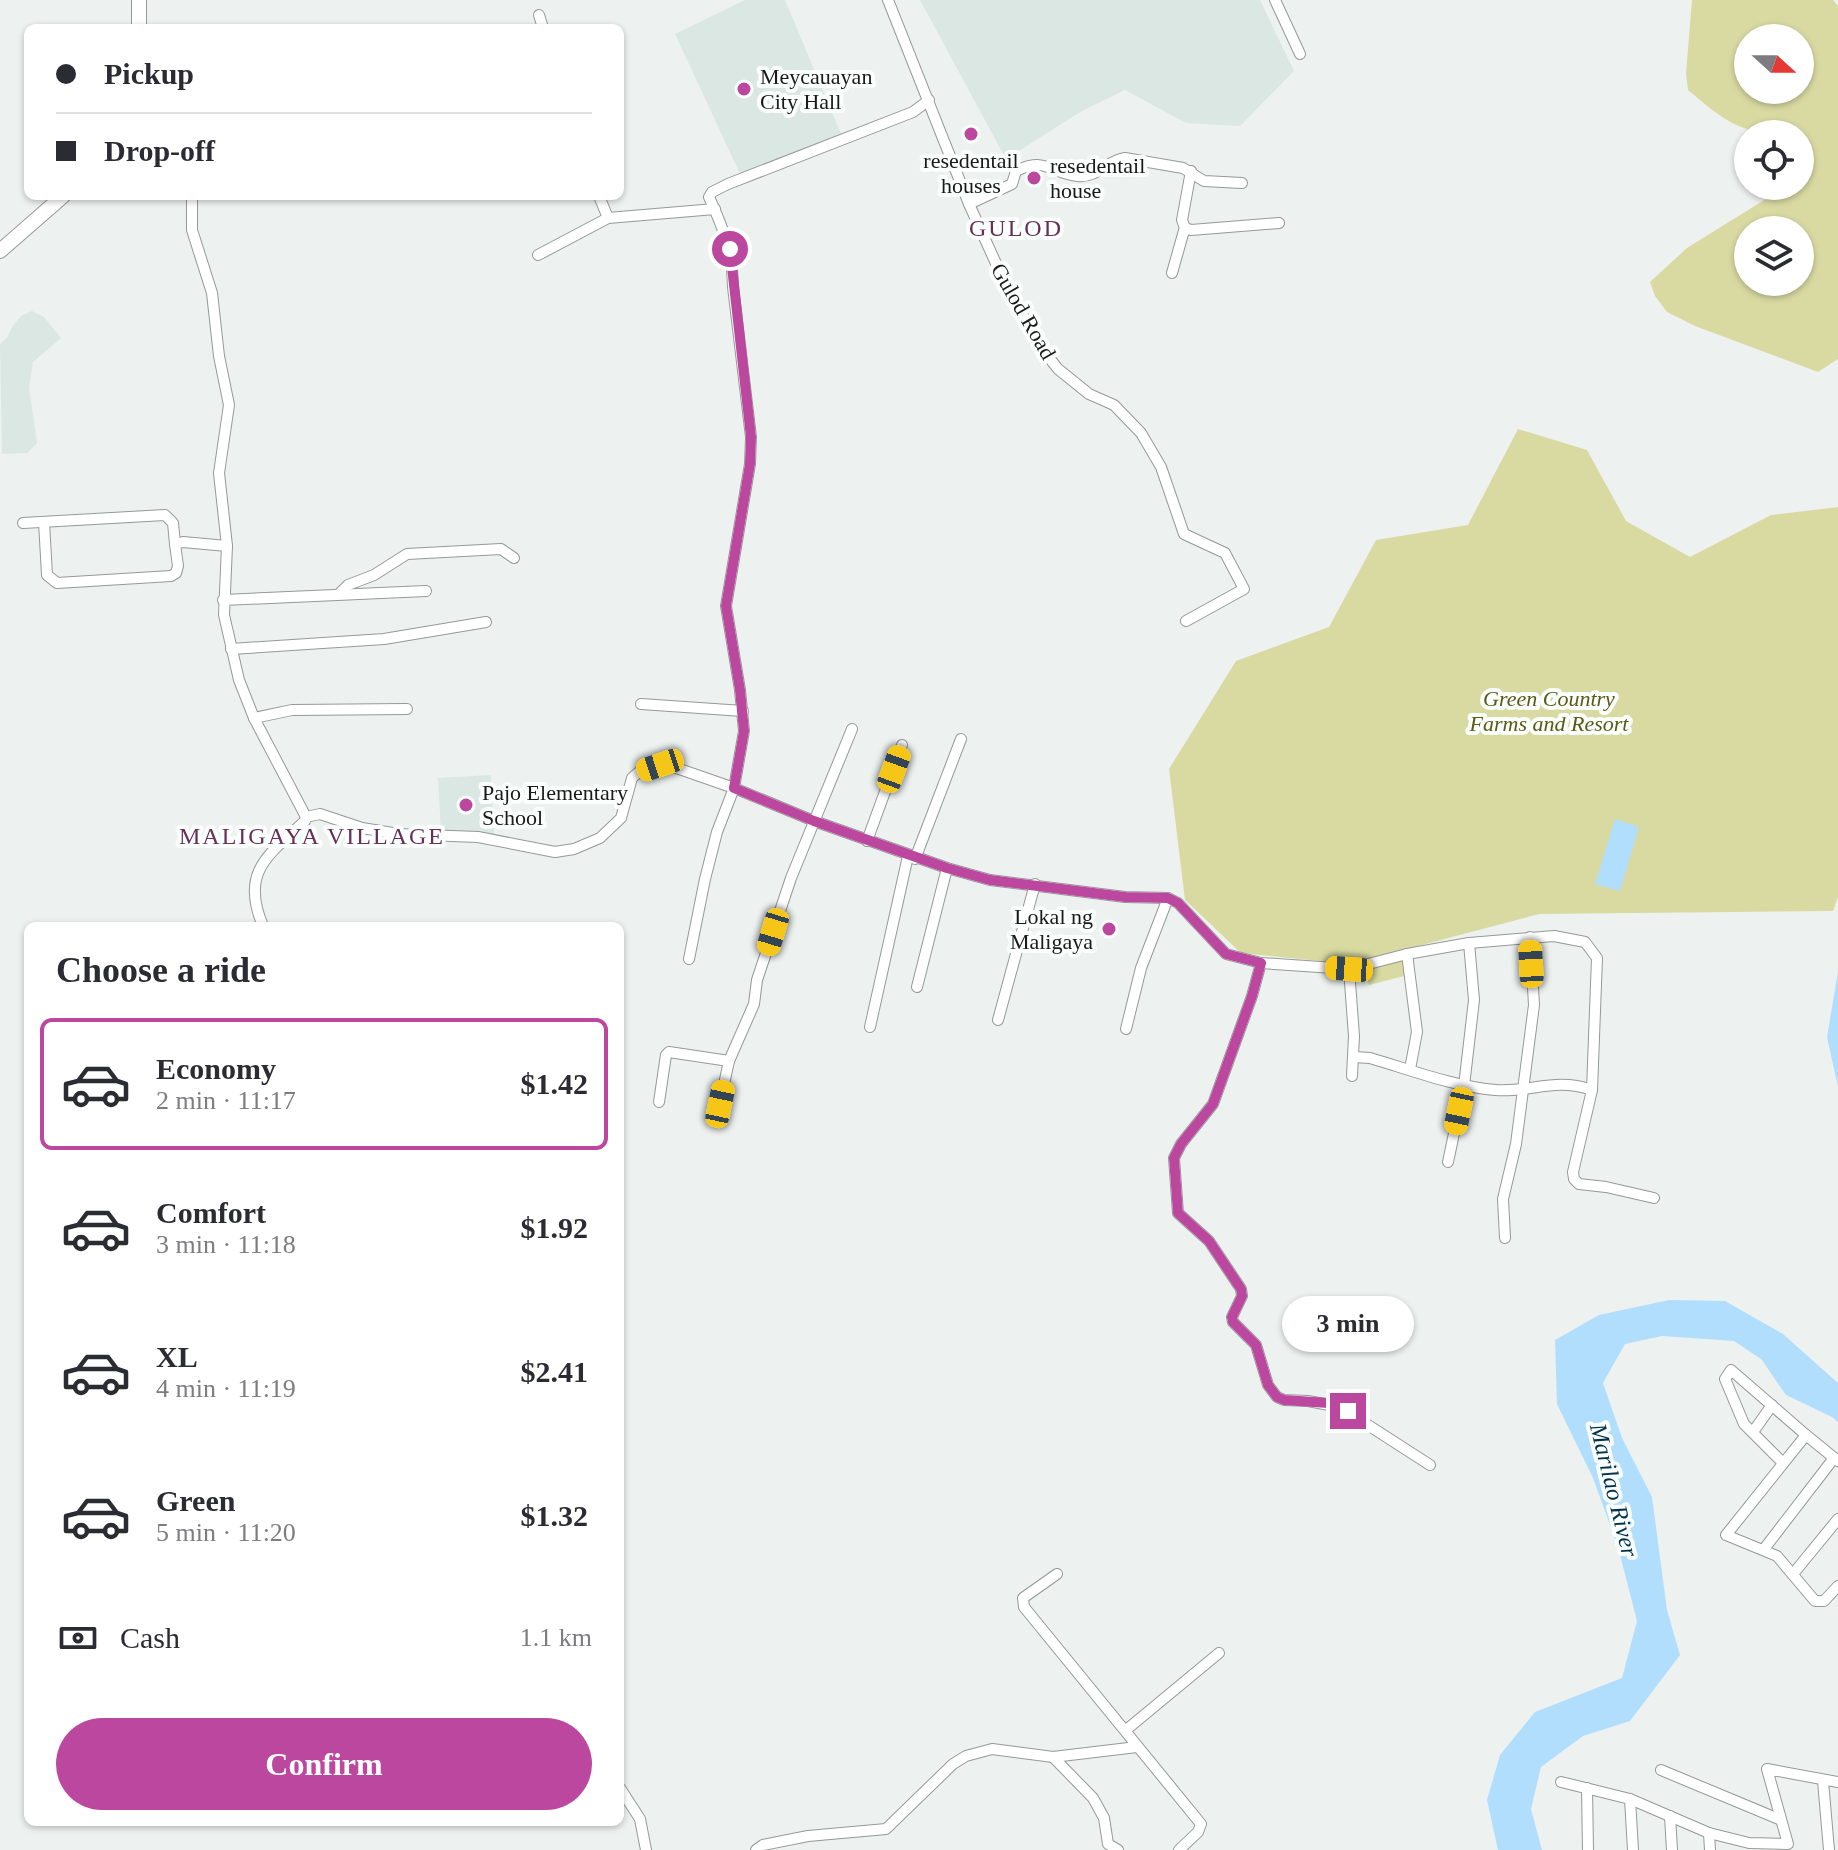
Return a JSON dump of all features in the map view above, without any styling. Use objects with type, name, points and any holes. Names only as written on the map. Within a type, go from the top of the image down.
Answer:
[{"type":"main road","points":[[139,0],[139,24]]},
{"type":"main road","points":[[0,251],[58,200]]},
{"type":"street","name":"Gulod Road","points":[[888,0],[969,204],[1009,292],[1043,350],[1058,369],[1089,394],[1114,405],[1141,433],[1161,467],[1184,534],[1225,553],[1244,589],[1186,621]]},
{"type":"street","points":[[1275,0],[1300,54]]},
{"type":"street","points":[[539,15],[542,24]]},
{"type":"street","points":[[689,959],[717,832],[734,788],[744,731],[726,606],[750,464],[751,437],[733,264],[709,197],[728,184],[913,112],[929,100]]},
{"type":"street","points":[[969,204],[1010,185],[1016,171],[1028,165],[1045,165],[1077,176],[1093,174],[1119,158],[1125,158],[1191,171],[1204,181],[1242,183]]},
{"type":"street","points":[[1172,273],[1185,227],[1182,220],[1191,171]]},
{"type":"street","points":[[192,200],[192,230],[212,293],[219,356],[229,405],[219,473],[227,546],[223,600],[231,649],[254,718],[306,817]]},
{"type":"street","points":[[601,200],[608,218]]},
{"type":"street","points":[[538,255],[608,218],[715,209]]},
{"type":"street","points":[[1185,227],[1191,230],[1279,223]]},
{"type":"street","points":[[23,523],[165,515],[173,523],[178,566],[176,573],[171,576],[57,583],[47,575],[44,522]]},
{"type":"street","points":[[175,544],[227,546]]},
{"type":"street","points":[[340,593],[348,585],[374,575],[407,554],[501,549],[514,558]]},
{"type":"street","points":[[223,600],[426,591]]},
{"type":"street","points":[[231,649],[384,639],[486,622]]},
{"type":"street","points":[[641,704],[743,711]]},
{"type":"street","points":[[254,718],[292,710],[407,709]]},
{"type":"street","points":[[716,1121],[729,1061],[754,1004],[757,980],[773,932],[852,729]]},
{"type":"street","points":[[870,1027],[912,858],[961,739]]},
{"type":"street","points":[[867,841],[902,745]]},
{"type":"street","points":[[306,817],[320,814],[371,830],[425,836],[478,837],[555,852],[586,847],[600,838],[621,818],[632,778],[640,771],[668,765],[912,858],[990,880],[1125,897],[1168,898],[1178,903],[1226,954],[1261,963],[1349,969],[1469,943],[1530,937],[1566,937],[1585,942],[1597,958],[1592,1090],[1574,1179],[1579,1184],[1654,1198]]},
{"type":"street","points":[[261,922],[255,906],[254,880],[261,864],[306,817]]},
{"type":"street","points":[[917,987],[947,868]]},
{"type":"street","points":[[998,1020],[1035,884]]},
{"type":"street","points":[[1126,1029],[1141,968],[1168,898]]},
{"type":"street","points":[[1505,1238],[1503,1199],[1516,1144],[1534,1005],[1530,937]]},
{"type":"street","points":[[1448,1162],[1464,1086],[1474,1000],[1469,943]]},
{"type":"street","points":[[1407,954],[1417,1032],[1410,1069]]},
{"type":"street","points":[[1261,963],[1213,1104],[1181,1144],[1174,1158],[1176,1206],[1182,1217],[1209,1241],[1241,1289],[1242,1296],[1232,1317],[1233,1322],[1256,1345],[1273,1392],[1284,1400],[1329,1403],[1348,1411],[1430,1465]]},
{"type":"street","points":[[1349,969],[1354,1057],[1352,1076]]},
{"type":"street","points":[[659,1102],[669,1052],[729,1061]]},
{"type":"street","points":[[1354,1057],[1410,1069],[1464,1086],[1505,1090],[1564,1083],[1592,1090]]},
{"type":"street","points":[[1764,1549],[1836,1459],[1731,1370],[1725,1379],[1744,1424],[1783,1463]]},
{"type":"street","points":[[1753,1432],[1772,1405]]},
{"type":"street","points":[[1806,1435],[1726,1535],[1777,1556],[1815,1601],[1820,1603],[1838,1586]]},
{"type":"street","points":[[1793,1574],[1838,1519]]},
{"type":"street","points":[[1057,1574],[1023,1598],[1024,1607],[1201,1824],[1198,1832],[1179,1850]]},
{"type":"street","points":[[1126,1730],[1219,1653]]},
{"type":"street","points":[[756,1850],[763,1845],[808,1836],[886,1829],[953,1764],[966,1756],[992,1749],[1053,1757],[1137,1747]]},
{"type":"street","points":[[1053,1757],[1090,1793],[1104,1818],[1108,1844],[1118,1850]]},
{"type":"street","points":[[1561,1782],[1630,1799],[1709,1833],[1750,1846],[1788,1847],[1767,1769],[1838,1782]]},
{"type":"street","points":[[1661,1770],[1781,1820]]},
{"type":"street","points":[[1823,1781],[1829,1850]]},
{"type":"street","points":[[1587,1788],[1588,1850]]},
{"type":"street","points":[[624,1794],[640,1819],[646,1850]]},
{"type":"street","points":[[1630,1799],[1633,1850]]},
{"type":"street","points":[[1670,1816],[1672,1850]]},
{"type":"street","points":[[1709,1833],[1710,1850]]},
{"type":"shaded area","points":[[745,0],[785,0],[841,134],[741,176],[675,34]]},
{"type":"shaded area","points":[[920,0],[1260,0],[1294,71],[1240,126],[1186,123],[1125,90],[1082,111],[1006,159]]},
{"type":"shaded area","points":[[32,311],[44,317],[61,338],[33,362],[29,387],[37,443],[27,453],[2,454],[0,344],[21,316]]},
{"type":"shaded area","name":"Pajo Elementary School","points":[[491,775],[494,836],[441,833],[438,778]]},
{"type":"green space","points":[[1692,0],[1833,0],[1838,6],[1838,359],[1818,372],[1695,326],[1667,312],[1655,296],[1650,282],[1687,248],[1734,219],[1734,296],[1814,296],[1814,216],[1739,216],[1764,200],[1814,200],[1814,120],[1734,120],[1734,124],[1688,90],[1686,74]]},
{"type":"green space","name":"Green Country Farms and Resort","points":[[1518,429],[1587,450],[1626,521],[1690,557],[1771,515],[1838,507],[1838,897],[1833,911],[1539,914],[1350,964],[1241,953],[1185,900],[1169,769],[1236,661],[1329,627],[1376,540],[1468,525]]},
{"type":"green space","points":[[1403,955],[1408,975],[1369,985],[1363,966]]},
{"type":"water","points":[[1615,819],[1639,827],[1620,891],[1595,884]]},
{"type":"water","points":[[1838,971],[1838,1087],[1827,1037]]},
{"type":"water","points":[[1669,1300],[1725,1301],[1783,1334],[1838,1383],[1838,1422],[1782,1373],[1734,1341],[1662,1336],[1625,1344],[1603,1383],[1622,1438],[1652,1497],[1667,1610],[1680,1655],[1630,1721],[1583,1736],[1541,1767],[1531,1809],[1542,1850],[1498,1850],[1487,1800],[1500,1755],[1535,1712],[1622,1678],[1637,1621],[1618,1547],[1593,1478],[1557,1404],[1555,1340],[1599,1315]]},
{"type":"waterway","name":"Marilao River","points":[[1768,1353],[1792,1388],[1838,1410]]},
{"type":"place","name":"Meycauayan City Hall","points":[[744,89]]},
{"type":"place","name":"resedentail houses","points":[[971,134]]},
{"type":"place","name":"resedentail house","points":[[1034,178]]},
{"type":"place","name":"Pajo Elementary School","points":[[466,805]]},
{"type":"place","name":"Lokal ng Maligaya","points":[[1109,929]]},
{"type":"district","name":"GULOD","points":[[1016,228]]},
{"type":"district","name":"MALIGAYA VILLAGE","points":[[312,836]]},
{"type":"route","points":[[730,249],[751,437],[750,464],[726,606],[744,731],[734,788],[915,859],[990,880],[1125,897],[1168,898],[1178,903],[1226,954],[1261,963],[1213,1104],[1181,1144],[1174,1158],[1176,1206],[1178,1213],[1209,1241],[1241,1289],[1242,1296],[1232,1317],[1233,1322],[1256,1345],[1268,1385],[1277,1397],[1329,1403],[1348,1411]]}]
